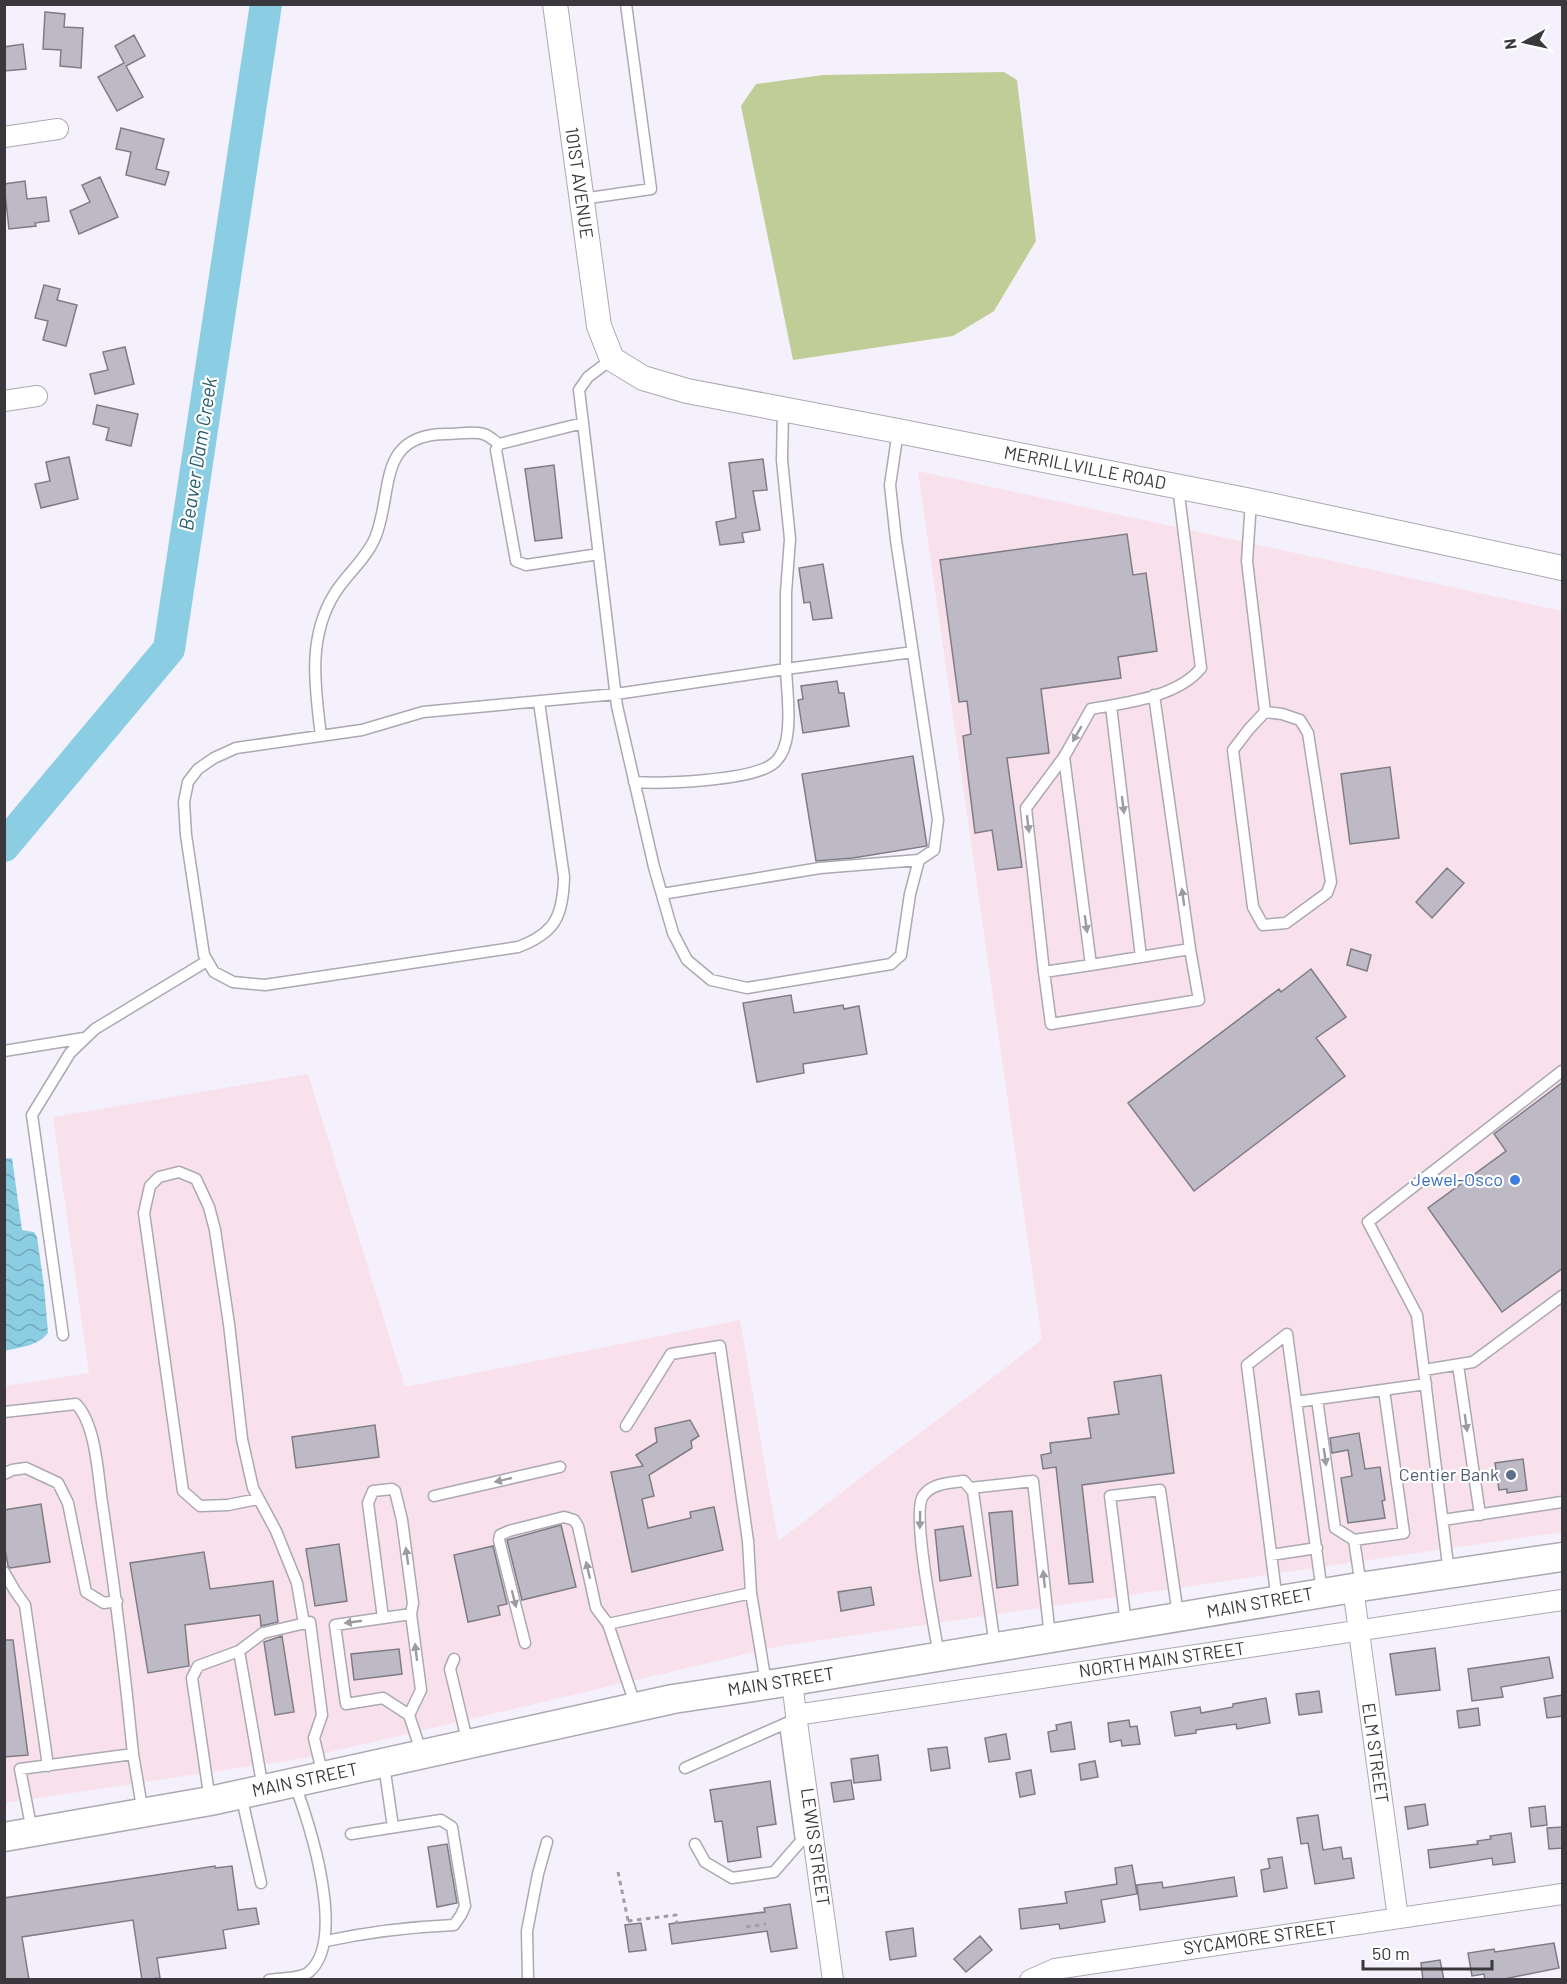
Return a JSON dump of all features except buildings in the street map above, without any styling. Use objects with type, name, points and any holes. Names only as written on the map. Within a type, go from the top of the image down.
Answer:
[{"type":"main road","name":"MAIN STREET","points":[[4,1837],[210,1801],[673,1699],[1357,1587],[1563,1557]]},
{"type":"street","name":"101ST AVENUE","points":[[555,4],[599,326],[612,359]]},
{"type":"street","points":[[4,137],[58,129]]},
{"type":"street","name":"MERRILLVILLE ROAD","points":[[612,359],[643,378],[687,391],[1178,486],[1563,568]]},
{"type":"street","points":[[4,400],[37,396]]},
{"type":"street","name":"ELM STREET","points":[[1357,1587],[1359,1631],[1398,1918]]},
{"type":"street","name":"NORTH MAIN STREET","points":[[792,1719],[1563,1600]]},
{"type":"street","points":[[779,1683],[792,1719]]},
{"type":"street","name":"LEWIS STREET","points":[[792,1719],[833,1980]]},
{"type":"street","name":"SYCAMORE STREET","points":[[1030,1980],[1055,1969],[1563,1894]]},
{"type":"lane","points":[[582,199],[651,189],[626,4]]},
{"type":"lane","points":[[612,359],[588,376],[579,390],[616,694],[634,782],[662,894],[673,933],[687,960],[711,980],[747,988],[891,964],[901,955],[910,894],[919,860]]},
{"type":"lane","points":[[634,782],[702,781],[759,771],[774,763],[784,749],[787,732],[786,593],[790,539],[782,460],[783,409]]},
{"type":"lane","points":[[321,736],[314,664],[317,637],[324,615],[335,593],[371,547],[380,526],[386,483],[393,462],[404,448],[419,438],[435,434],[484,434],[499,444],[583,423]]},
{"type":"lane","points":[[662,894],[820,868],[919,860],[934,850],[938,820],[896,540],[890,484],[898,431]]},
{"type":"lane","points":[[499,444],[496,450],[516,561],[526,565],[599,554]]},
{"type":"lane","points":[[1154,695],[1199,1000],[1051,1024],[1026,808],[1064,757],[1091,709],[1141,700],[1177,686],[1201,668],[1178,486]]},
{"type":"lane","points":[[1251,501],[1247,561],[1265,712]]},
{"type":"lane","points":[[539,702],[564,877],[563,903],[553,926],[535,941],[518,947],[265,985],[233,982],[214,972],[204,956],[186,835],[184,802],[188,783],[198,769],[214,758],[236,748],[362,730],[423,712],[616,694],[913,652]]},
{"type":"lane","points":[[1111,706],[1141,957]]},
{"type":"lane","points":[[1265,712],[1282,714],[1300,720],[1308,733],[1331,882],[1326,893],[1286,923],[1263,925],[1253,907],[1233,750],[1248,729],[1265,712]]},
{"type":"lane","points":[[1064,757],[1091,965]]},
{"type":"lane","points":[[1044,972],[1190,950]]},
{"type":"lane","points":[[63,1335],[32,1115],[70,1053],[84,1038],[207,961]]},
{"type":"lane","points":[[4,1051],[84,1038]]},
{"type":"lane","points":[[1449,1574],[1417,1315],[1368,1222],[1563,1071]]},
{"type":"lane","points":[[258,1499],[200,1506],[183,1491],[144,1213],[150,1186],[159,1177],[179,1172],[196,1179],[209,1207],[215,1230],[229,1324],[242,1439],[253,1488],[276,1531],[297,1583],[304,1624]]},
{"type":"lane","points":[[1424,1370],[1473,1362],[1563,1296]]},
{"type":"lane","points":[[1277,1601],[1247,1365],[1287,1334],[1322,1593]]},
{"type":"lane","points":[[626,1426],[671,1354],[720,1346],[748,1541],[751,1593],[779,1683]]},
{"type":"lane","points":[[1458,1365],[1480,1515]]},
{"type":"lane","points":[[1296,1402],[1426,1384]]},
{"type":"lane","points":[[1317,1399],[1335,1528],[1354,1540],[1404,1533],[1384,1390]]},
{"type":"lane","points":[[4,1412],[76,1404],[81,1410],[91,1436],[117,1602],[133,1754],[142,1813]]},
{"type":"lane","points":[[434,1496],[560,1467]]},
{"type":"lane","points":[[4,1474],[26,1468],[58,1483],[68,1503],[86,1592],[104,1603],[117,1602]]},
{"type":"lane","points":[[939,1656],[919,1527],[921,1499],[930,1487],[943,1484],[964,1481],[973,1492],[996,1647]]},
{"type":"lane","points":[[970,1488],[1033,1481],[1050,1637]]},
{"type":"lane","points":[[383,1618],[368,1503],[373,1491],[392,1489],[395,1491],[402,1520],[421,1690],[409,1715]]},
{"type":"lane","points":[[1126,1624],[1110,1496],[1160,1490],[1179,1617]]},
{"type":"lane","points":[[1443,1520],[1563,1502]]},
{"type":"lane","points":[[525,1643],[499,1540],[500,1535],[564,1517],[574,1520],[578,1526],[596,1608],[608,1624],[636,1707]]},
{"type":"lane","points":[[1354,1540],[1357,1587]]},
{"type":"lane","points":[[1271,1555],[1317,1548]]},
{"type":"lane","points":[[4,1572],[25,1605],[48,1766]]},
{"type":"lane","points":[[608,1624],[751,1593]]},
{"type":"lane","points":[[411,1614],[335,1625],[346,1704],[383,1698],[409,1715],[423,1755]]},
{"type":"lane","points":[[210,1801],[192,1678],[198,1666],[239,1651],[263,1633],[310,1622],[322,1715],[314,1738],[323,1776]]},
{"type":"lane","points":[[239,1651],[261,1883]]},
{"type":"lane","points":[[454,1659],[450,1669],[468,1744]]},
{"type":"lane","points":[[685,1768],[792,1719],[801,1841],[774,1872],[732,1878],[705,1862],[695,1844]]},
{"type":"lane","points":[[32,1832],[20,1769],[133,1754]]},
{"type":"lane","points":[[384,1763],[393,1827]]},
{"type":"lane","points":[[269,1980],[307,1974],[318,1963],[326,1941],[323,1891],[317,1853],[308,1818],[294,1783]]},
{"type":"lane","points":[[326,1941],[365,1932],[454,1924],[461,1916],[465,1906],[452,1827],[441,1820],[351,1834]]},
{"type":"lane","points":[[528,1980],[527,1931],[547,1842]]},
{"type":"path","points":[[618,1872],[629,1923],[676,1915],[677,1924]]},
{"type":"path","points":[[746,1927],[766,1924]]},
{"type":"shaded area","points":[[918,471],[1562,611],[1562,1532],[780,1646],[305,1758],[5,1803],[5,1386],[89,1373],[53,1117],[308,1074],[405,1387],[740,1320],[778,1541],[1042,1340]]},
{"type":"green space","points":[[1004,72],[1017,80],[1036,241],[994,311],[953,336],[793,360],[741,106],[756,84],[823,75]]},
{"type":"water","points":[[12,1158],[22,1230],[34,1232],[37,1237],[48,1333],[39,1341],[5,1351],[4,1159]]},
{"type":"waterway","name":"Beaver Dam Creek","points":[[4,846],[169,649],[266,4]]},
{"type":"place","name":"Jewel-Osco","points":[[1515,1180]]},
{"type":"place","name":"Centier Bank","points":[[1511,1475]]}]
